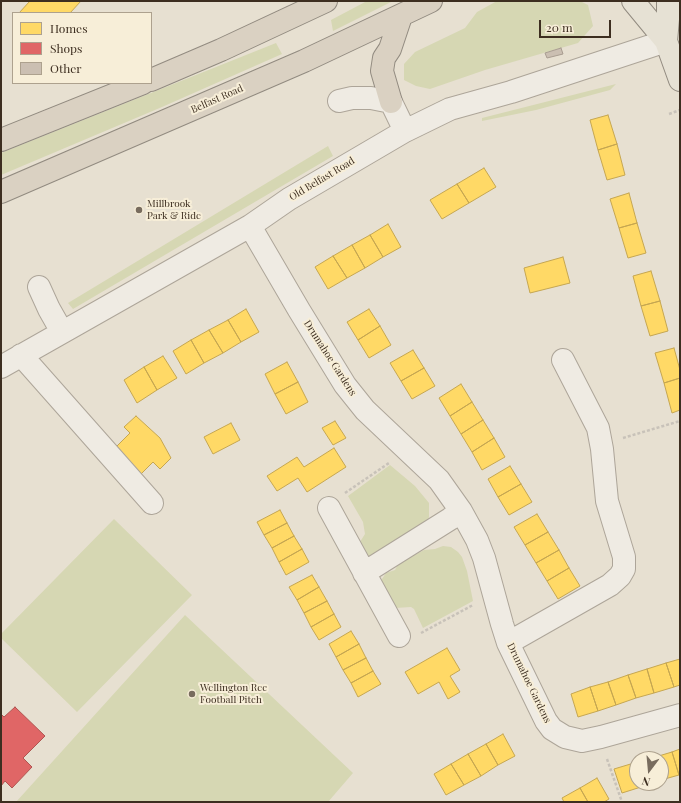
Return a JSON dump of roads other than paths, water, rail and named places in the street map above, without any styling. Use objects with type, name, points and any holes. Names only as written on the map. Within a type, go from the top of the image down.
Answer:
[{"type":"highway","points":[[152,80],[228,47],[326,1]]},
{"type":"highway","name":"Belfast Road","points":[[1,192],[297,64],[431,1]]},
{"type":"highway","points":[[391,102],[382,71],[384,58],[390,49],[401,16]]},
{"type":"highway","points":[[1,140],[141,84]]},
{"type":"main road","points":[[633,1],[666,41],[680,80]]},
{"type":"main road","points":[[666,41],[668,1]]},
{"type":"street","name":"Old Belfast Road","points":[[1,367],[250,226],[289,199],[405,131],[450,109],[511,92],[666,41]]},
{"type":"street","points":[[339,101],[352,98],[371,98],[391,102],[405,131]]},
{"type":"street","name":"Drumahoe Gardens","points":[[250,226],[345,385],[365,410],[439,480],[461,511],[477,540],[484,558],[508,643],[552,729],[558,734],[574,740],[582,741],[601,738],[680,715]]},
{"type":"street","points":[[39,287],[62,332]]},
{"type":"street","points":[[21,356],[152,503]]},
{"type":"street","points":[[508,643],[610,585],[620,576],[624,569],[624,557],[607,501],[598,428],[563,360]]},
{"type":"street","points":[[329,508],[399,636]]},
{"type":"street","points":[[364,573],[461,511]]},
{"type":"place","name":"Millbrook Park & Ride","points":[[139,210]]},
{"type":"place","name":"Wellington Rec Football Pitch","points":[[192,694]]}]
